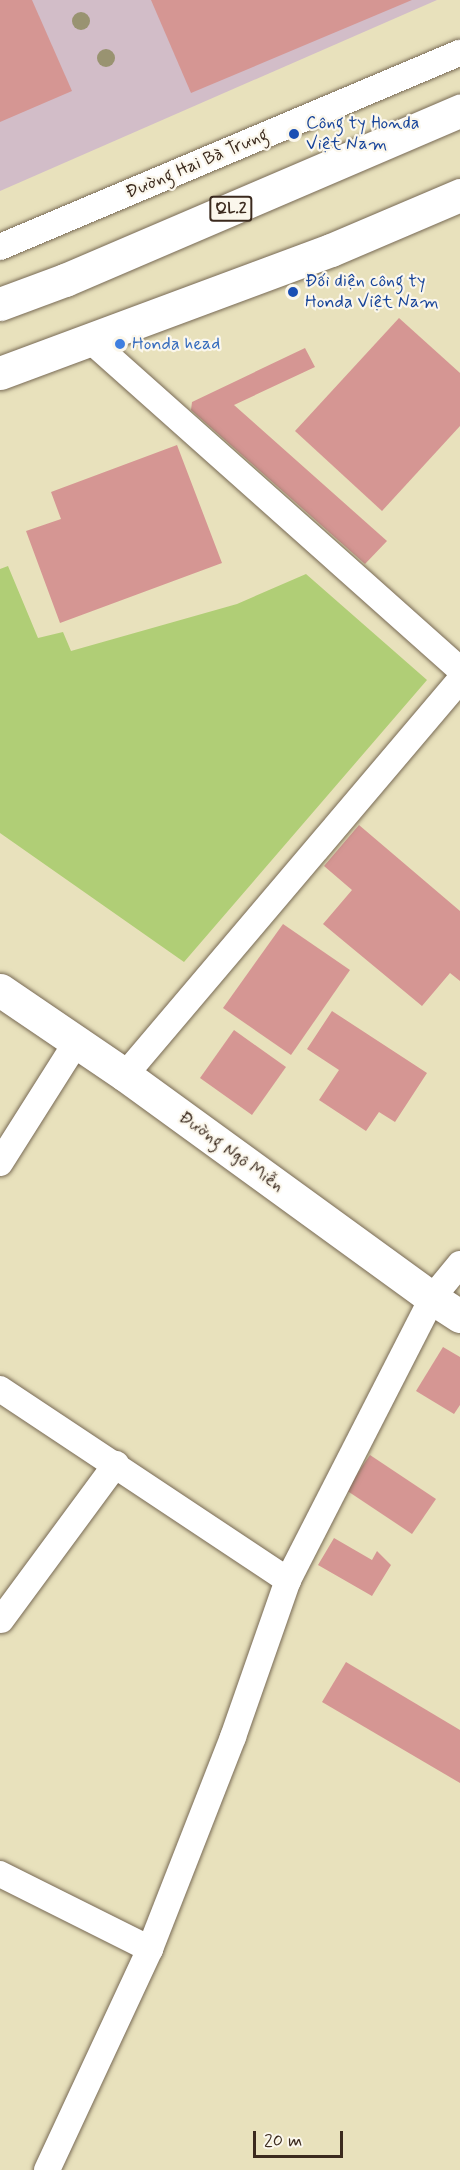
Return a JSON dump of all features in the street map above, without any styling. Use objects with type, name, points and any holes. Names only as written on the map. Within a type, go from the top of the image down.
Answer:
[{"type":"main road","name":"QL.2","points":[[0,304],[65,280],[460,111]]},
{"type":"main road","points":[[0,373],[331,250],[460,195]]},
{"type":"main road","name":"Đường Ngô Miễn","points":[[0,990],[125,1075],[460,1316]]},
{"type":"street","name":"Đường Hai Bà Trưng","points":[[0,247],[460,53]]},
{"type":"street","points":[[89,339],[460,670]]},
{"type":"street","points":[[125,1075],[460,680]]},
{"type":"street","points":[[0,1163],[76,1043]]},
{"type":"street","points":[[46,2170],[150,1949],[233,1737],[288,1580],[432,1298],[460,1264]]},
{"type":"street","points":[[0,1389],[288,1580]]},
{"type":"street","points":[[1,1620],[116,1464]]},
{"type":"street","points":[[0,1874],[150,1949]]},
{"type":"shaded area","points":[[0,0],[437,0],[0,191]]},
{"type":"green space","points":[[8,566],[38,638],[63,632],[71,651],[237,604],[306,574],[427,680],[184,962],[0,833],[0,569]]},
{"type":"building","points":[[0,0],[32,0],[72,91],[0,122]]},
{"type":"building","points":[[151,0],[412,0],[191,93]]},
{"type":"building","points":[[399,318],[460,373],[460,426],[382,511],[295,431]]},
{"type":"building","points":[[305,348],[315,367],[234,405],[387,541],[365,564],[191,410],[192,402]]},
{"type":"building","points":[[177,445],[222,563],[60,623],[26,531],[61,519],[51,492]]},
{"type":"building","points":[[359,825],[460,911],[460,981],[450,973],[422,1006],[323,924],[352,890],[324,866]]},
{"type":"building","points":[[283,924],[350,970],[291,1055],[223,1008]]},
{"type":"building","points":[[332,1011],[427,1073],[395,1122],[379,1112],[366,1131],[319,1100],[339,1070],[307,1049]]},
{"type":"building","points":[[234,1030],[286,1067],[252,1115],[200,1078]]},
{"type":"building","points":[[443,1347],[460,1357],[460,1405],[454,1414],[416,1391]]},
{"type":"building","points":[[370,1455],[436,1499],[412,1534],[346,1490]]},
{"type":"building","points":[[334,1538],[372,1560],[377,1551],[391,1565],[372,1596],[318,1565]]},
{"type":"building","points":[[346,1662],[460,1730],[460,1783],[322,1702]]},
{"type":"place","name":"Công ty Honda Việt Nam","points":[[294,134]]},
{"type":"place","name":"Đối diện công ty Honda Việt Nam","points":[[293,292]]},
{"type":"place","name":"Honda head","points":[[120,344]]}]
